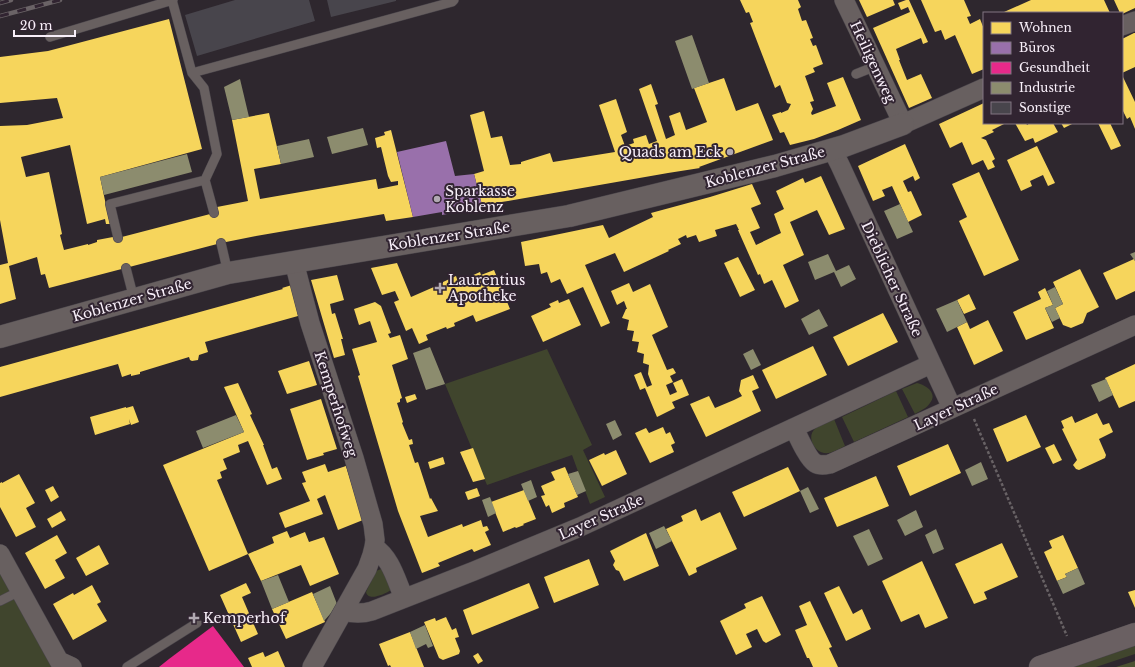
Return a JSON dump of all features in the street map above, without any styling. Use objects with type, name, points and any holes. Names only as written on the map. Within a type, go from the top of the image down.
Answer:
[{"type":"main road","points":[[1040,667],[1135,634]]},
{"type":"street","name":"Heiligenweg","points":[[844,0],[903,124]]},
{"type":"street","points":[[1123,26],[1135,21]]},
{"type":"street","name":"Koblenzer Straße","points":[[0,337],[228,273],[569,216],[747,173],[860,140],[903,124],[983,88]]},
{"type":"street","name":"Dieblicher Straße","points":[[832,149],[931,364],[960,405]]},
{"type":"street","name":"Kemperhofweg","points":[[294,262],[310,323],[354,458],[373,524],[374,540],[374,547],[367,569],[312,667]]},
{"type":"street","name":"Layer Straße","points":[[794,428],[811,460],[816,464],[830,464],[1135,325]]},
{"type":"street","name":"Layer Straße","points":[[404,598],[580,527],[931,364]]},
{"type":"street","points":[[344,611],[351,614],[364,613],[404,598],[387,561],[374,547]]},
{"type":"street","points":[[0,554],[59,661],[72,667]]},
{"type":"lane","points":[[50,37],[173,0],[192,73],[204,88],[217,154],[205,180],[214,213]]},
{"type":"lane","points":[[192,73],[452,2],[454,0]]},
{"type":"lane","points":[[856,74],[876,66]]},
{"type":"lane","points":[[118,238],[110,204],[205,180]]},
{"type":"lane","points":[[221,243],[228,273]]},
{"type":"lane","points":[[126,268],[134,299]]},
{"type":"lane","points":[[0,601],[20,591]]},
{"type":"lane","points":[[127,667],[197,623]]},
{"type":"path","points":[[960,405],[1069,640]]},
{"type":"green space","points":[[547,349],[592,445],[583,450],[605,497],[590,504],[572,455],[487,485],[445,384]]},
{"type":"green space","points":[[917,383],[930,390],[933,396],[929,405],[915,414],[902,389]]},
{"type":"green space","points":[[896,391],[908,417],[854,442],[842,417]]},
{"type":"green space","points":[[834,419],[845,446],[829,453],[820,452],[814,446],[811,435],[813,431],[822,424]]},
{"type":"green space","points":[[381,569],[384,571],[391,590],[373,597],[367,595],[366,592],[376,571]]},
{"type":"green space","points":[[0,573],[7,585],[52,667],[0,667]]},
{"type":"green space","points":[[1135,645],[1135,654],[1096,667],[1072,667]]},
{"type":"green space","points":[[1135,661],[1135,667],[1116,667]]},
{"type":"building: Wohnen","points":[[740,0],[798,0],[801,7],[798,9],[802,21],[806,20],[813,38],[810,39],[813,46],[816,45],[823,64],[813,68],[815,72],[805,76],[814,101],[810,102],[813,109],[811,113],[812,115],[836,106],[827,83],[843,77],[861,120],[814,139],[790,145],[784,132],[780,133],[772,115],[788,110],[791,104],[787,103],[780,85],[775,88],[750,23],[753,22],[749,12],[746,13]]},
{"type":"building: Wohnen","points":[[859,0],[893,0],[895,5],[867,17]]},
{"type":"building: Wohnen","points":[[909,0],[928,42],[923,44],[921,38],[896,49],[907,80],[921,74],[932,98],[909,108],[873,28],[910,12],[908,7],[901,10],[898,3]]},
{"type":"building: Wohnen","points":[[921,0],[964,0],[971,16],[967,17],[970,24],[980,19],[983,26],[983,69],[972,74],[955,35],[945,40],[941,30],[935,32]]},
{"type":"building: Wohnen","points":[[1031,0],[1104,0],[1110,12],[1004,12]]},
{"type":"building: Wohnen","points":[[1114,0],[1135,0],[1135,8],[1123,14],[1123,12],[1120,12]]},
{"type":"building: Wohnen","points":[[169,19],[202,149],[100,177],[110,224],[106,224],[105,219],[87,224],[70,145],[21,157],[26,177],[49,172],[64,250],[88,245],[97,242],[97,240],[113,237],[114,239],[218,212],[217,207],[248,201],[232,120],[269,113],[281,164],[254,169],[260,199],[376,179],[378,189],[398,185],[398,181],[391,182],[388,176],[381,147],[377,148],[375,138],[385,135],[384,132],[391,130],[413,217],[386,221],[384,214],[256,236],[221,243],[49,288],[45,274],[41,275],[37,257],[9,266],[16,299],[0,304],[0,265],[8,263],[0,220],[0,126],[27,125],[63,118],[57,98],[0,103],[0,57],[48,51]]},
{"type":"building: Wohnen","points":[[1135,33],[1135,67],[1123,73],[1123,38]]},
{"type":"building: Wohnen","points":[[1123,77],[1135,102],[1135,129],[1130,117],[1127,119],[1123,111]]},
{"type":"building: Wohnen","points":[[724,78],[736,111],[758,103],[773,140],[699,167],[700,168],[482,205],[474,174],[484,171],[470,115],[484,111],[491,138],[502,136],[510,165],[521,164],[521,162],[550,153],[553,162],[615,152],[599,105],[616,99],[627,132],[621,135],[625,146],[634,143],[633,139],[646,135],[649,144],[657,141],[639,89],[651,84],[658,104],[655,105],[666,139],[675,135],[669,116],[680,112],[686,130],[707,122],[694,88]]},
{"type":"building: Wohnen","points":[[983,103],[983,124],[1004,124],[992,130],[994,132],[981,138],[986,140],[995,159],[992,161],[995,167],[988,170],[983,160],[972,165],[962,142],[950,148],[939,124]]},
{"type":"building: Wohnen","points":[[1016,124],[1054,124],[1058,132],[1035,143],[1033,138],[1025,141]]},
{"type":"building: Wohnen","points":[[1062,124],[1072,124],[1064,128]]},
{"type":"building: Wohnen","points":[[1098,124],[1110,124],[1121,146],[1111,150]]},
{"type":"building: Wohnen","points":[[905,144],[920,178],[915,181],[913,176],[903,181],[908,192],[911,191],[922,215],[908,222],[892,186],[882,190],[885,196],[873,201],[858,166]]},
{"type":"building: Wohnen","points":[[1037,146],[1055,183],[1048,186],[1043,175],[1030,181],[1032,186],[1021,191],[1007,160]]},
{"type":"building: Wohnen","points":[[979,172],[1019,260],[984,276],[959,221],[967,217],[952,184]]},
{"type":"building: Wohnen","points":[[821,176],[845,229],[829,235],[817,210],[790,222],[804,255],[783,265],[799,301],[785,308],[772,280],[764,284],[760,274],[758,275],[736,224],[715,230],[717,236],[699,242],[696,235],[687,238],[686,235],[678,239],[681,244],[624,272],[615,253],[585,265],[610,323],[601,327],[583,287],[567,294],[560,279],[551,283],[547,272],[541,274],[539,264],[525,266],[521,242],[603,225],[609,238],[653,217],[651,213],[752,184],[761,204],[751,208],[760,228],[750,232],[756,245],[781,233],[774,214],[784,209],[776,191],[803,178],[805,183]]},
{"type":"building: Wohnen","points":[[738,257],[755,290],[740,297],[724,263]]},
{"type":"building: Wohnen","points":[[1134,259],[1135,291],[1116,300],[1103,273]]},
{"type":"building: Wohnen","points":[[397,263],[411,297],[456,276],[458,282],[480,272],[481,275],[494,270],[510,309],[476,322],[473,315],[454,323],[455,326],[447,329],[446,327],[426,335],[428,340],[419,344],[412,328],[406,331],[394,302],[399,300],[395,291],[382,295],[371,268]]},
{"type":"building: Wohnen","points":[[1080,269],[1099,307],[1087,313],[1083,323],[1071,328],[1063,325],[1055,308],[1063,304],[1053,282]]},
{"type":"building: Wohnen","points":[[337,275],[344,300],[330,304],[332,314],[335,313],[343,339],[341,339],[345,355],[334,358],[311,280]]},
{"type":"building: Wohnen","points":[[629,283],[633,292],[650,284],[668,327],[652,335],[667,370],[673,368],[676,373],[670,376],[673,382],[666,385],[670,395],[677,392],[673,383],[682,379],[689,395],[672,402],[675,408],[657,417],[645,388],[640,390],[634,375],[641,372],[647,387],[652,385],[648,374],[649,365],[643,363],[644,354],[637,352],[639,342],[632,341],[634,331],[627,330],[629,320],[622,318],[627,309],[624,301],[617,305],[611,291]]},
{"type":"building: Wohnen","points":[[292,285],[299,320],[298,316],[205,342],[208,352],[199,355],[198,360],[192,361],[189,357],[140,372],[140,374],[131,376],[131,374],[122,377],[118,364],[0,397],[0,367],[283,289],[282,288]]},
{"type":"building: Wohnen","points":[[1045,288],[1053,305],[1045,308],[1054,328],[1026,340],[1013,312],[1041,299],[1038,292]]},
{"type":"building: Wohnen","points":[[969,294],[976,309],[964,314],[957,300]]},
{"type":"building: Wohnen","points":[[569,299],[581,325],[543,342],[531,316],[551,307],[549,304],[558,300],[559,303]]},
{"type":"building: Wohnen","points":[[375,302],[381,306],[391,333],[388,334],[390,338],[400,335],[408,359],[392,365],[402,398],[400,399],[400,402],[397,403],[403,422],[402,423],[409,440],[412,439],[413,444],[409,445],[415,463],[418,462],[430,499],[431,498],[438,511],[420,516],[428,537],[462,524],[463,527],[481,520],[483,527],[487,526],[489,530],[485,532],[491,545],[474,552],[472,549],[438,563],[440,566],[422,573],[398,511],[358,376],[360,375],[352,349],[377,342],[370,321],[359,325],[354,309]]},
{"type":"building: Wohnen","points":[[883,313],[898,342],[848,366],[833,337]]},
{"type":"building: Wohnen","points":[[988,320],[1003,351],[974,365],[957,327],[967,322],[970,329]]},
{"type":"building: Wohnen","points":[[813,346],[827,375],[776,399],[762,370]]},
{"type":"building: Wohnen","points":[[309,361],[317,385],[287,394],[278,371]]},
{"type":"building: Wohnen","points":[[1135,364],[1135,401],[1119,408],[1105,378]]},
{"type":"building: Wohnen","points":[[753,375],[759,388],[752,391],[761,411],[706,437],[690,404],[709,396],[715,408],[734,400],[742,396],[739,391],[741,380]]},
{"type":"building: Wohnen","points":[[238,383],[252,414],[250,415],[264,445],[272,469],[277,467],[282,479],[267,485],[248,441],[238,445],[240,452],[223,459],[227,469],[220,472],[222,478],[217,480],[248,554],[209,571],[163,465],[244,432],[224,387]]},
{"type":"building: Wohnen","points":[[415,394],[417,399],[407,403],[405,397]]},
{"type":"building: Wohnen","points":[[321,399],[337,449],[307,460],[290,409]]},
{"type":"building: Wohnen","points":[[133,406],[139,422],[131,425],[129,419],[130,424],[95,435],[90,417]]},
{"type":"building: Wohnen","points":[[1097,413],[1103,425],[1109,423],[1113,432],[1099,439],[1106,455],[1105,458],[1079,470],[1076,469],[1073,465],[1077,460],[1062,429],[1064,428],[1061,421],[1072,416],[1075,423]]},
{"type":"building: Wohnen","points":[[1026,415],[1041,447],[1007,462],[993,429]]},
{"type":"building: Wohnen","points":[[663,427],[666,434],[670,432],[675,443],[671,445],[674,452],[650,463],[635,433],[646,428],[649,433]]},
{"type":"building: Wohnen","points":[[948,444],[961,473],[910,496],[897,466]]},
{"type":"building: Wohnen","points":[[1054,444],[1062,460],[1053,464],[1045,448]]},
{"type":"building: Wohnen","points":[[473,448],[485,479],[473,482],[460,452]]},
{"type":"building: Wohnen","points":[[616,450],[627,474],[602,486],[589,460],[604,453],[605,455]]},
{"type":"building: Wohnen","points":[[443,457],[445,464],[430,469],[428,462]]},
{"type":"building: Wohnen","points":[[325,464],[328,472],[346,466],[363,520],[338,530],[325,495],[317,499],[323,514],[285,528],[279,513],[310,501],[302,483],[306,482],[302,472]]},
{"type":"building: Wohnen","points":[[565,467],[578,497],[564,503],[565,507],[552,513],[549,505],[546,507],[541,496],[545,495],[541,486],[555,480],[551,472]]},
{"type":"building: Wohnen","points":[[788,467],[800,491],[744,517],[732,492]]},
{"type":"building: Wohnen","points":[[19,474],[35,503],[26,508],[36,527],[16,537],[0,507],[0,483]]},
{"type":"building: Wohnen","points":[[876,476],[889,506],[837,527],[824,498]]},
{"type":"building: Wohnen","points":[[53,486],[59,497],[51,502],[45,490]]},
{"type":"building: Wohnen","points":[[477,488],[480,496],[468,500],[465,492]]},
{"type":"building: Wohnen","points":[[524,490],[536,519],[503,532],[491,502]]},
{"type":"building: Wohnen","points":[[696,509],[701,521],[720,512],[737,549],[696,568],[697,572],[689,576],[666,529],[683,521],[681,516]]},
{"type":"building: Wohnen","points":[[61,511],[66,520],[52,528],[47,519]]},
{"type":"building: Wohnen","points":[[287,531],[290,538],[305,532],[309,542],[324,537],[339,574],[310,586],[301,565],[261,581],[248,554],[274,543],[272,537]]},
{"type":"building: Wohnen","points":[[646,533],[659,566],[624,581],[619,571],[616,570],[613,565],[615,561],[610,551]]},
{"type":"building: Wohnen","points":[[57,535],[67,553],[55,560],[65,578],[45,589],[25,553]]},
{"type":"building: Wohnen","points":[[1063,535],[1078,568],[1065,574],[1067,577],[1057,581],[1044,552],[1052,548],[1049,541]]},
{"type":"building: Wohnen","points":[[1002,543],[1018,577],[984,592],[987,599],[974,604],[955,564]]},
{"type":"building: Wohnen","points":[[99,545],[109,564],[86,576],[76,558]]},
{"type":"building: Wohnen","points":[[589,559],[599,585],[554,603],[544,577]]},
{"type":"building: Wohnen","points":[[922,561],[948,618],[925,628],[919,614],[901,622],[882,581]]},
{"type":"building: Wohnen","points":[[246,583],[251,593],[242,597],[258,634],[241,642],[220,595]]},
{"type":"building: Wohnen","points":[[529,583],[539,608],[472,635],[463,610]]},
{"type":"building: Wohnen","points":[[92,585],[101,602],[97,604],[107,621],[73,640],[53,604]]},
{"type":"building: Wohnen","points":[[839,586],[853,614],[862,609],[871,629],[846,641],[824,593]]},
{"type":"building: Wohnen","points":[[1135,590],[1135,608],[1128,592]]},
{"type":"building: Wohnen","points":[[312,592],[325,622],[286,639],[272,609]]},
{"type":"building: Wohnen","points":[[762,596],[781,635],[766,643],[763,641],[757,629],[746,634],[752,647],[736,655],[720,621],[746,608],[744,604]]},
{"type":"building: Wohnen","points":[[810,601],[832,647],[829,648],[838,667],[813,667],[809,658],[807,658],[795,630],[807,625],[799,606]]},
{"type":"building: Wohnen","points":[[446,617],[452,630],[456,628],[459,637],[455,638],[460,651],[459,654],[443,660],[439,658],[424,622],[435,618],[436,621]]},
{"type":"building: Wohnen","points":[[410,632],[424,667],[388,666],[379,644]]},
{"type":"building: Wohnen","points":[[278,651],[285,667],[252,667],[248,658],[263,652],[265,657]]},
{"type":"building: Wohnen","points":[[478,653],[483,661],[478,664],[473,656]]},
{"type":"building: Büros","points":[[446,141],[455,176],[474,174],[482,205],[457,209],[457,212],[442,215],[442,212],[413,217],[397,152]]},
{"type":"building: Gesundheit","points":[[213,626],[244,667],[159,667],[169,659]]},
{"type":"building: Industrie","points":[[692,35],[709,83],[692,89],[675,41]]},
{"type":"building: Industrie","points":[[240,79],[249,117],[232,120],[224,87]]},
{"type":"building: Industrie","points":[[363,128],[368,145],[332,154],[327,137]]},
{"type":"building: Industrie","points":[[309,139],[314,157],[281,164],[277,146]]},
{"type":"building: Industrie","points":[[187,154],[192,172],[104,195],[100,177]]},
{"type":"building: Industrie","points":[[900,204],[913,232],[897,239],[884,211]]},
{"type":"building: Industrie","points":[[1135,252],[1135,261],[1130,254]]},
{"type":"building: Industrie","points":[[828,254],[836,271],[849,265],[856,279],[841,287],[834,272],[815,280],[808,262]]},
{"type":"building: Industrie","points":[[1055,287],[1063,304],[1055,308],[1060,318],[1052,322],[1045,308],[1053,305],[1047,291]]},
{"type":"building: Industrie","points":[[957,300],[967,322],[947,332],[936,309]]},
{"type":"building: Industrie","points":[[819,309],[828,326],[809,335],[801,319]]},
{"type":"building: Industrie","points":[[430,347],[445,384],[426,390],[413,353]]},
{"type":"building: Industrie","points":[[753,349],[761,365],[751,370],[743,354]]},
{"type":"building: Industrie","points":[[1106,379],[1113,395],[1099,402],[1091,385]]},
{"type":"building: Industrie","points":[[236,415],[244,432],[203,448],[196,431]]},
{"type":"building: Industrie","points":[[615,420],[622,435],[613,440],[606,424]]},
{"type":"building: Industrie","points":[[981,462],[988,479],[972,486],[965,470]]},
{"type":"building: Industrie","points":[[578,471],[586,491],[577,495],[568,474]]},
{"type":"building: Industrie","points":[[531,480],[537,497],[528,501],[521,484]]},
{"type":"building: Industrie","points":[[808,487],[819,509],[810,513],[800,491]]},
{"type":"building: Industrie","points":[[490,497],[496,513],[488,517],[482,500]]},
{"type":"building: Industrie","points":[[916,510],[923,527],[905,536],[897,520]]},
{"type":"building: Industrie","points":[[664,526],[672,541],[656,549],[649,533]]},
{"type":"building: Industrie","points":[[869,529],[883,559],[868,566],[853,536]]},
{"type":"building: Industrie","points":[[936,529],[944,549],[933,554],[925,535]]},
{"type":"building: Industrie","points":[[1078,568],[1085,584],[1063,594],[1057,581],[1067,577],[1065,574]]},
{"type":"building: Industrie","points":[[278,575],[289,602],[272,609],[261,581]]},
{"type":"building: Industrie","points":[[330,586],[337,604],[324,621],[313,594]]},
{"type":"building: Industrie","points":[[425,625],[433,646],[428,648],[426,644],[416,649],[410,632]]},
{"type":"building: Sonstige","points":[[235,0],[309,0],[315,21],[197,56],[185,15]]},
{"type":"building: Sonstige","points":[[327,0],[396,0],[396,1],[331,17]]},
{"type":"railway","points":[[0,3],[11,0]]},
{"type":"railway","points":[[0,16],[60,0]]},
{"type":"place","name":"Quads am Eck","points":[[730,152]]},
{"type":"place","name":"Sparkasse Koblenz","points":[[437,199]]},
{"type":"place","name":"Laurentius Apotheke","points":[[440,288]]},
{"type":"place","name":"Kemperhof","points":[[194,618]]}]
